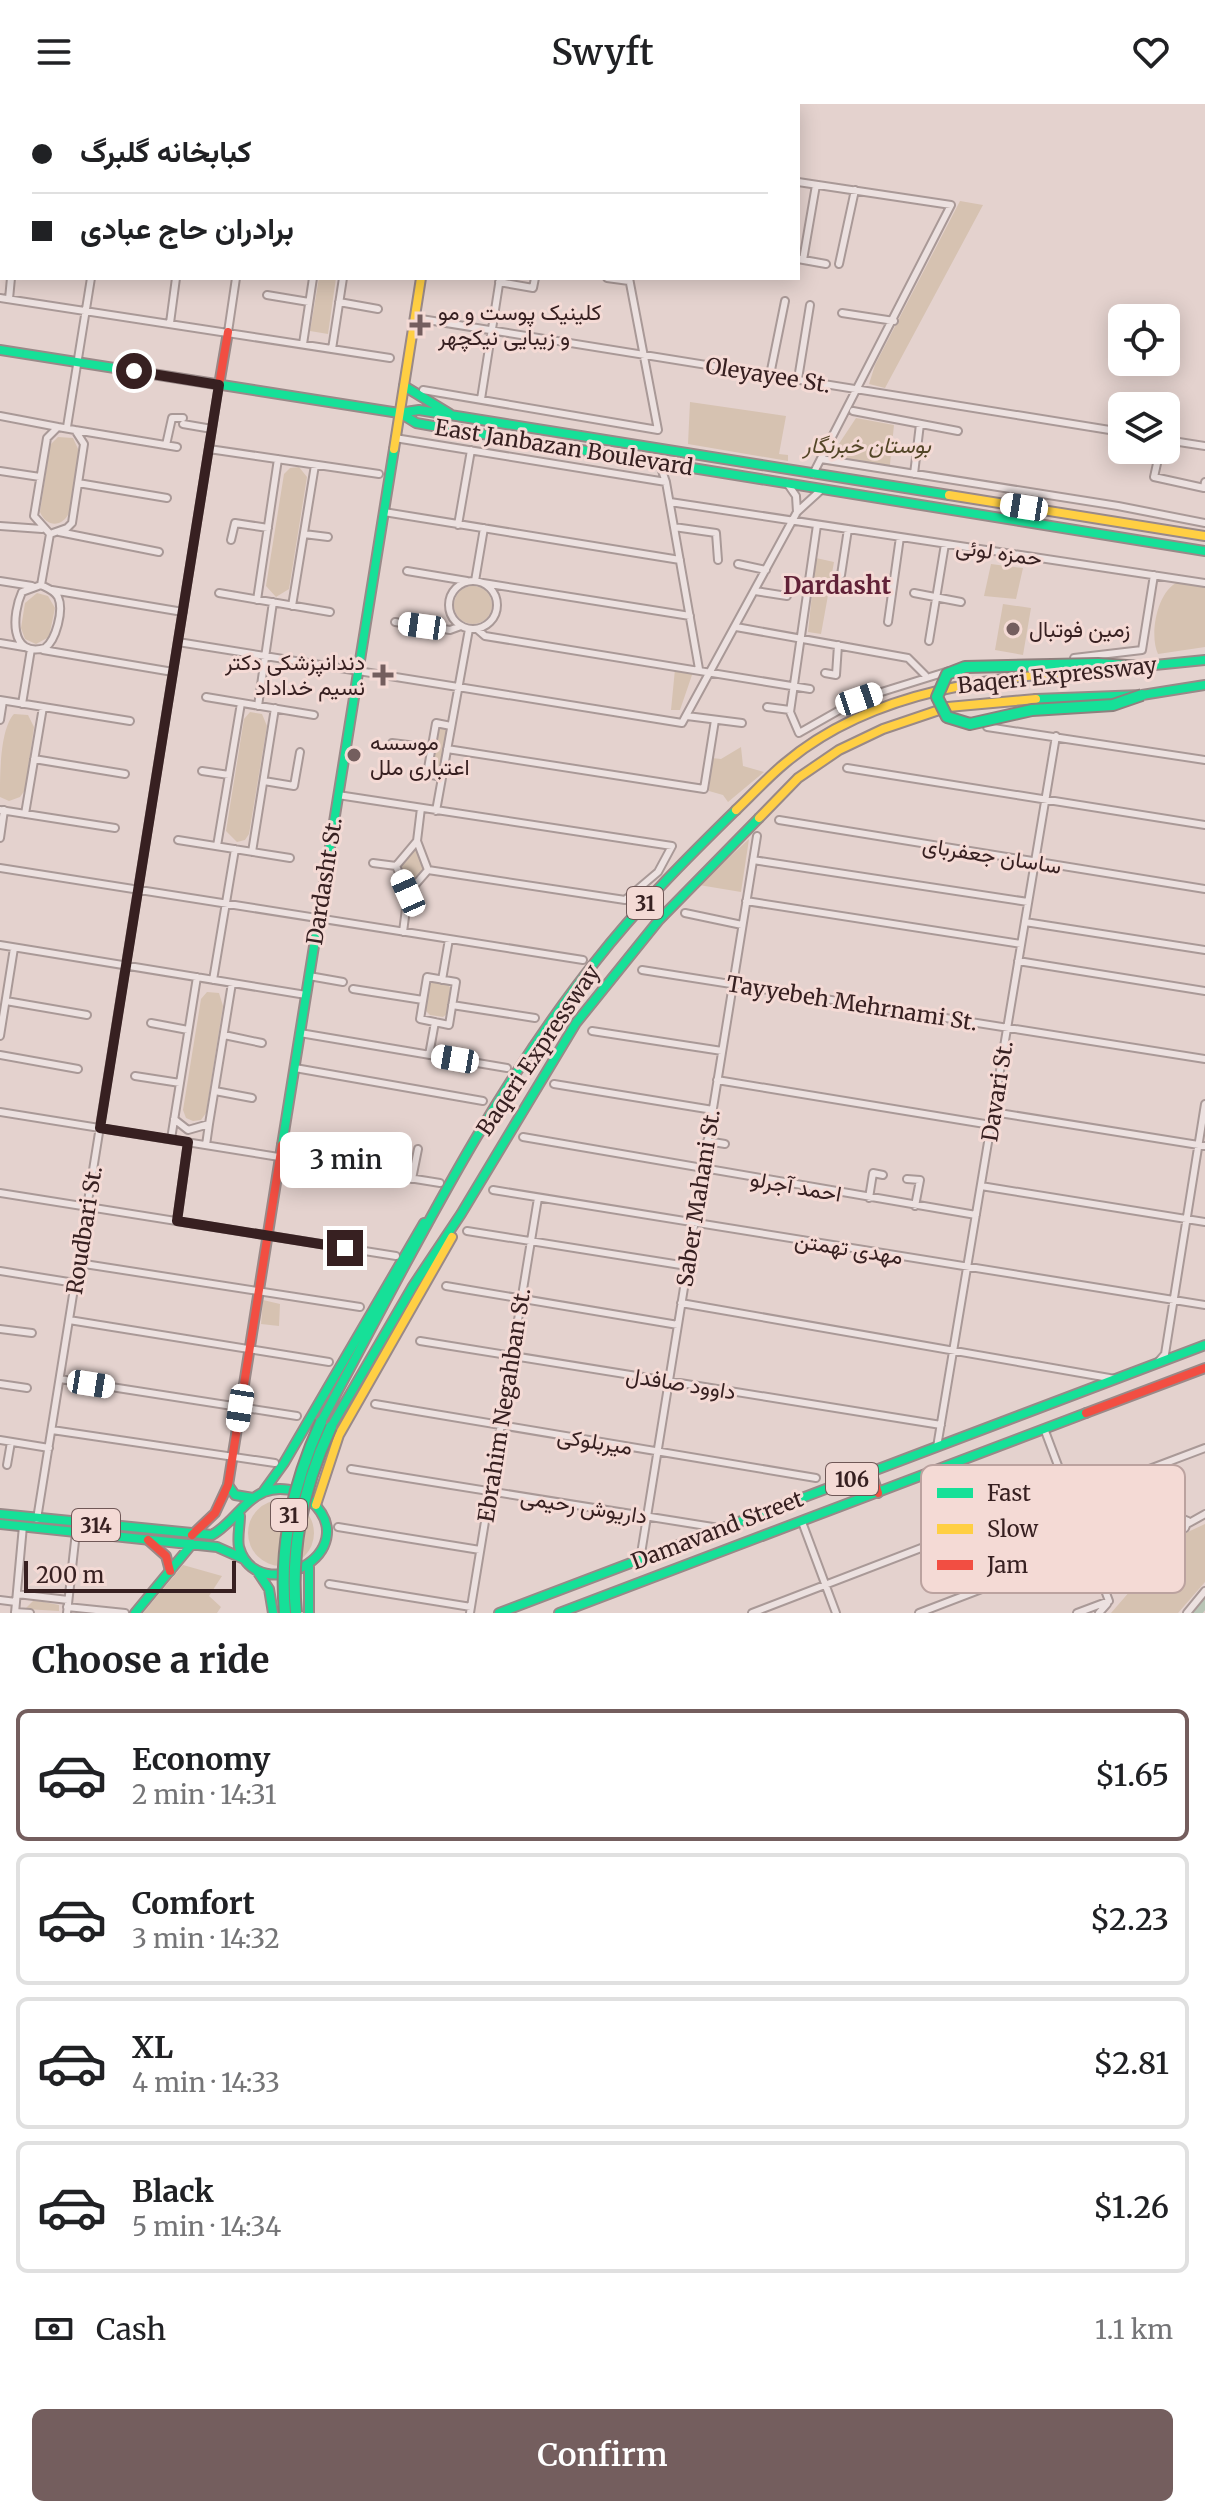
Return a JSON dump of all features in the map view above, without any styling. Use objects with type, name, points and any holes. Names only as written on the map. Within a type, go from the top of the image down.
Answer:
[{"type":"main road","name":"Dardasht St.","points":[[135,1613],[192,1540],[221,1509],[228,1485],[421,280]]},
{"type":"main road","name":"Roudbari St.","points":[[219,385],[228,332]]},
{"type":"main road","points":[[0,350],[399,413]]},
{"type":"main road","points":[[404,386],[454,417]]},
{"type":"main road","name":"East Janbazan Boulevard","points":[[399,413],[419,410],[1205,536]]},
{"type":"main road","name":"East Janbazan Boulevard","points":[[399,413],[416,423],[433,426],[1205,551]]},
{"type":"main road","name":"Baqeri Expressway","points":[[285,1613],[283,1560],[297,1478],[440,1203],[519,1071],[594,963],[704,842],[806,746],[858,717],[930,690],[981,680],[1181,664],[1205,657]]},
{"type":"main road","points":[[1141,667],[1098,664],[965,667],[943,679],[937,697],[947,717],[970,724],[1032,710],[1113,705],[1142,695]]},
{"type":"main road","name":"Baqeri Expressway","points":[[296,1613],[294,1560],[300,1519],[307,1481],[326,1425],[461,1214],[537,1084],[611,976],[719,857],[815,764],[883,729],[948,707],[1046,698],[1142,695],[1205,685]]},
{"type":"main road","points":[[273,1613],[269,1589],[237,1539],[240,1516],[284,1463],[414,1237],[440,1203]]},
{"type":"main road","points":[[316,1505],[320,1481],[342,1431],[445,1253],[461,1214]]},
{"type":"main road","name":"Damavand Street","points":[[499,1613],[1205,1345]]},
{"type":"main road","name":"Damavand Street","points":[[953,1465],[1205,1368]]},
{"type":"main road","points":[[871,1472],[878,1493]]},
{"type":"main road","name":"Damavand Street","points":[[566,1612],[921,1477]]},
{"type":"main road","points":[[228,1485],[235,1495],[258,1495],[281,1489],[297,1491],[316,1505],[325,1526],[325,1537],[317,1558],[309,1567],[277,1577],[251,1564]]},
{"type":"main road","name":"314","points":[[0,1514],[192,1540],[233,1552],[251,1564]]},
{"type":"main road","name":"314","points":[[0,1524],[148,1540],[192,1540],[220,1532],[240,1516]]},
{"type":"main road","points":[[148,1540],[166,1556],[170,1572]]},
{"type":"main road","points":[[309,1567],[309,1613]]},
{"type":"street","points":[[800,182],[951,205],[860,389],[813,474]]},
{"type":"street","points":[[816,185],[801,260],[826,264]]},
{"type":"street","points":[[839,264],[855,190]]},
{"type":"street","points":[[9,299],[11,280]]},
{"type":"street","points":[[67,427],[91,280]]},
{"type":"street","points":[[170,323],[176,280]]},
{"type":"street","name":"Roudbari St.","points":[[228,332],[236,280]]},
{"type":"street","points":[[303,344],[313,280]]},
{"type":"street","points":[[332,349],[343,280]]},
{"type":"street","points":[[481,399],[500,280],[533,288],[535,280]]},
{"type":"street","points":[[423,390],[658,430],[629,280]]},
{"type":"street","points":[[267,295],[309,302]]},
{"type":"street","points":[[0,298],[390,358]]},
{"type":"street","points":[[770,375],[785,301]]},
{"type":"street","points":[[339,302],[378,309]]},
{"type":"street","points":[[798,379],[810,305]]},
{"type":"street","points":[[842,313],[894,321]]},
{"type":"street","name":"Oleyayee St.","points":[[415,318],[1108,430]]},
{"type":"street","name":"Roudbari St.","points":[[37,1519],[219,385]]},
{"type":"street","points":[[853,411],[958,431]]},
{"type":"street","points":[[0,416],[177,447]]},
{"type":"street","points":[[166,445],[172,418],[212,429]]},
{"type":"street","points":[[914,474],[920,424]]},
{"type":"street","points":[[58,427],[47,438],[34,516],[42,529],[50,534],[72,523],[84,444],[75,430]]},
{"type":"street","points":[[395,438],[666,482]]},
{"type":"street","points":[[1180,442],[1205,446]]},
{"type":"street","points":[[209,449],[379,474]]},
{"type":"street","points":[[458,525],[471,450]]},
{"type":"street","points":[[257,600],[278,459]]},
{"type":"street","points":[[821,459],[1205,523]]},
{"type":"street","points":[[659,462],[670,502],[699,669]]},
{"type":"street","points":[[1157,464],[1154,477],[1204,488],[1205,482]]},
{"type":"street","points":[[292,606],[315,465]]},
{"type":"street","points":[[0,471],[40,477]]},
{"type":"street","points":[[787,482],[796,496],[797,512]]},
{"type":"street","points":[[78,483],[167,498]]},
{"type":"street","points":[[684,719],[797,512],[824,488]]},
{"type":"street","name":"حمزه لوئی","points":[[670,502],[1205,583]]},
{"type":"street","points":[[384,512],[680,560]]},
{"type":"street","points":[[231,540],[235,523],[268,528]]},
{"type":"street","points":[[817,525],[790,710],[799,733],[859,699],[925,675],[972,666]]},
{"type":"street","points":[[0,526],[42,529]]},
{"type":"street","points":[[674,527],[716,533],[718,560]]},
{"type":"street","points":[[479,582],[484,528]]},
{"type":"street","points":[[841,575],[848,529]]},
{"type":"street","points":[[59,532],[159,552]]},
{"type":"street","points":[[41,585],[50,534]]},
{"type":"street","points":[[304,534],[328,537]]},
{"type":"street","points":[[888,622],[900,537]]},
{"type":"street","points":[[929,641],[945,544]]},
{"type":"street","points":[[738,564],[766,570]]},
{"type":"street","points":[[407,571],[690,616]]},
{"type":"street","points":[[1074,658],[1142,650],[1154,575]]},
{"type":"street","points":[[0,581],[41,585],[183,612]]},
{"type":"street","points":[[467,581],[453,590],[448,606],[469,628],[485,636],[810,689]]},
{"type":"street","points":[[395,622],[450,630],[490,621],[497,608],[494,593],[479,582]]},
{"type":"street","points":[[22,704],[28,648],[14,630],[19,598],[32,586]]},
{"type":"street","points":[[40,650],[55,637],[59,600],[50,589]]},
{"type":"street","points":[[755,591],[787,596]]},
{"type":"street","points":[[219,593],[330,612]]},
{"type":"street","points":[[914,593],[961,602]]},
{"type":"street","points":[[258,706],[273,602]]},
{"type":"street","points":[[736,627],[908,658],[925,675]]},
{"type":"street","points":[[436,811],[469,628]]},
{"type":"street","points":[[178,642],[684,719],[742,723]]},
{"type":"street","points":[[0,643],[173,672]]},
{"type":"street","points":[[825,673],[836,675],[838,645]]},
{"type":"street","points":[[206,697],[314,715]]},
{"type":"street","points":[[0,720],[2,700],[130,721]]},
{"type":"street","points":[[217,846],[241,703]]},
{"type":"street","points":[[25,814],[43,707]]},
{"type":"street","points":[[767,707],[790,710]]},
{"type":"street","points":[[252,852],[275,708]]},
{"type":"street","points":[[447,749],[704,789],[715,720]]},
{"type":"street","points":[[442,777],[427,774],[436,723],[451,726]]},
{"type":"street","points":[[987,727],[1205,760]]},
{"type":"street","name":"Davari St.","points":[[937,1447],[1056,736]]},
{"type":"street","points":[[392,743],[432,748]]},
{"type":"street","points":[[264,781],[294,786],[300,752]]},
{"type":"street","points":[[34,759],[125,774]]},
{"type":"street","points":[[847,768],[1205,825]]},
{"type":"street","points":[[202,771],[229,775]]},
{"type":"street","points":[[338,795],[672,846],[662,865],[625,900],[428,870]]},
{"type":"street","points":[[421,808],[417,841],[428,870]]},
{"type":"street","points":[[0,838],[2,810],[115,828]]},
{"type":"street","name":"ساسان جعفربای","points":[[779,820],[1205,889]]},
{"type":"street","name":"Saber Mahani St.","points":[[640,1560],[757,836]]},
{"type":"street","points":[[178,840],[290,858]]},
{"type":"street","points":[[396,866],[417,841]]},
{"type":"street","points":[[213,980],[235,849]]},
{"type":"street","points":[[753,860],[1028,902]]},
{"type":"street","points":[[373,863],[396,866]]},
{"type":"street","points":[[396,866],[408,893],[403,932]]},
{"type":"street","points":[[0,868],[583,960]]},
{"type":"street","points":[[408,893],[428,870]]},
{"type":"street","points":[[746,901],[1021,944]]},
{"type":"street","points":[[685,913],[742,925]]},
{"type":"street","points":[[1025,922],[1205,950]]},
{"type":"street","points":[[442,980],[449,939]]},
{"type":"street","points":[[0,945],[306,995]]},
{"type":"street","points":[[0,1036],[14,948]]},
{"type":"street","points":[[1018,961],[1205,991]]},
{"type":"street","name":"Tayyebeh Mehrnami St.","points":[[642,970],[1205,1059]]},
{"type":"street","points":[[309,976],[343,982]]},
{"type":"street","points":[[171,1139],[197,977]]},
{"type":"street","points":[[427,977],[442,980],[456,982],[449,1025],[420,1019],[427,977]]},
{"type":"street","points":[[206,1145],[232,983]]},
{"type":"street","points":[[353,989],[423,1000]]},
{"type":"street","points":[[6,1001],[87,1015]]},
{"type":"street","points":[[452,1005],[535,1018]]},
{"type":"street","points":[[429,1055],[435,1022]]},
{"type":"street","points":[[151,1023],[188,1030]]},
{"type":"street","points":[[592,1031],[722,1051]]},
{"type":"street","points":[[300,1033],[507,1068]]},
{"type":"street","points":[[224,1035],[262,1043]]},
{"type":"street","points":[[0,1055],[78,1069]]},
{"type":"street","points":[[295,1068],[483,1101]]},
{"type":"street","points":[[135,1076],[180,1083]]},
{"type":"street","points":[[717,1080],[991,1125]]},
{"type":"street","points":[[554,1084],[713,1110]]},
{"type":"street","points":[[215,1091],[252,1098]]},
{"type":"street","points":[[1157,1363],[1165,1354],[1186,1219],[1202,1146],[1205,1104]]},
{"type":"street","points":[[0,1112],[440,1183]]},
{"type":"street","points":[[993,1112],[1202,1146]]},
{"type":"street","points":[[174,1119],[188,1130],[209,1124]]},
{"type":"street","name":"احمد آجرلو","points":[[523,1137],[976,1215]]},
{"type":"street","points":[[707,1141],[725,1144]]},
{"type":"street","points":[[177,1221],[188,1142]]},
{"type":"street","points":[[397,1187],[398,1147]]},
{"type":"street","points":[[412,1179],[418,1149]]},
{"type":"street","points":[[869,1198],[873,1173],[883,1175]]},
{"type":"street","points":[[907,1179],[920,1180],[915,1206]]},
{"type":"street","points":[[981,1186],[1205,1222]]},
{"type":"street","name":"مهدی تهمتن","points":[[493,1190],[1205,1305]]},
{"type":"street","points":[[0,1193],[396,1256]]},
{"type":"street","name":"Ebrahim Negahban St.","points":[[470,1610],[538,1198]]},
{"type":"street","points":[[467,1231],[687,1266]]},
{"type":"street","points":[[78,1263],[360,1307]]},
{"type":"street","points":[[0,1271],[75,1283]]},
{"type":"street","points":[[446,1286],[678,1325]]},
{"type":"street","points":[[681,1303],[1115,1379]]},
{"type":"street","points":[[69,1320],[329,1362]]},
{"type":"street","points":[[0,1329],[32,1333]]},
{"type":"street","name":"داوود صافدل","points":[[420,1341],[941,1425]]},
{"type":"street","points":[[60,1379],[297,1416]]},
{"type":"street","points":[[0,1384],[27,1388]]},
{"type":"street","name":"میربلوکی","points":[[375,1404],[816,1478]]},
{"type":"street","points":[[52,1430],[275,1463]]},
{"type":"street","points":[[1045,1431],[1058,1465]]},
{"type":"street","points":[[0,1440],[49,1448]]},
{"type":"street","points":[[7,1465],[11,1442]]},
{"type":"street","points":[[1156,1465],[1205,1448]]},
{"type":"street","name":"داریوش رحیمی","points":[[351,1469],[722,1528]]},
{"type":"street","points":[[1185,1528],[1205,1514]]},
{"type":"street","points":[[802,1522],[836,1613]]},
{"type":"street","points":[[23,1526],[15,1612],[30,1613]]},
{"type":"street","points":[[338,1527],[480,1550]]},
{"type":"street","points":[[67,1606],[76,1532]]},
{"type":"street","points":[[752,1613],[921,1550]]},
{"type":"street","points":[[329,1584],[470,1610]]},
{"type":"street","points":[[1187,1613],[1205,1591]]},
{"type":"street","points":[[919,1613],[971,1593]]},
{"type":"street","points":[[1106,1593],[1109,1601]]},
{"type":"street","points":[[0,1600],[16,1598],[125,1613]]},
{"type":"street","points":[[1077,1613],[1109,1601]]},
{"type":"street","points":[[1099,1613],[1109,1601]]},
{"type":"green space","points":[[960,201],[983,205],[885,388],[869,384],[875,365]]},
{"type":"green space","points":[[319,280],[336,280],[328,334],[310,331]]},
{"type":"green space","points":[[690,402],[786,416],[779,454],[788,455],[788,461],[688,444]]},
{"type":"green space","name":"بوستان خبرنگار","points":[[856,418],[894,425],[889,474],[825,465]]},
{"type":"green space","points":[[58,437],[73,438],[79,451],[69,513],[54,524],[46,521],[40,512],[50,445]]},
{"type":"green space","points":[[299,467],[307,477],[289,589],[276,597],[266,586],[284,474],[290,468]]},
{"type":"green space","points":[[816,558],[834,562],[821,634],[808,632]]},
{"type":"green space","points":[[991,564],[1023,568],[1016,599],[984,596]]},
{"type":"green space","points":[[1178,582],[1205,585],[1205,647],[1158,654],[1154,636],[1157,614],[1165,594]]},
{"type":"green space","points":[[473,586],[487,591],[492,605],[487,619],[473,624],[459,619],[454,605],[459,591]]},
{"type":"green space","points":[[37,593],[48,596],[55,608],[49,637],[36,644],[25,639],[21,628],[25,603]]},
{"type":"green space","name":"زمین فوتبال","points":[[1003,604],[1031,608],[1023,655],[995,650]]},
{"type":"green space","points":[[675,669],[693,672],[680,710],[671,710]]},
{"type":"green space","points":[[250,712],[262,714],[267,726],[249,834],[245,840],[237,842],[226,831],[244,719]]},
{"type":"green space","points":[[14,714],[28,715],[34,727],[25,790],[20,797],[9,801],[0,797],[1,765],[3,741]]},
{"type":"green space","points":[[438,726],[449,727],[441,774],[430,772]]},
{"type":"green space","points":[[741,747],[743,766],[764,772],[728,802],[723,795],[709,791],[712,758],[721,759]]},
{"type":"green space","points":[[749,839],[741,892],[699,885]]},
{"type":"green space","points":[[416,848],[425,869],[410,887],[401,867]]},
{"type":"green space","points":[[434,981],[448,984],[451,989],[448,1013],[443,1017],[430,1015],[425,1010],[429,985]]},
{"type":"green space","points":[[207,992],[219,993],[223,1006],[206,1113],[201,1120],[193,1121],[186,1118],[183,1110],[201,999]]},
{"type":"green space","points":[[263,1300],[280,1304],[279,1326],[261,1324]]},
{"type":"green space","points":[[281,1500],[294,1503],[304,1510],[311,1520],[314,1533],[311,1546],[304,1556],[294,1563],[281,1566],[268,1563],[258,1556],[251,1546],[248,1533],[251,1520],[258,1510],[268,1503]]},
{"type":"green space","points":[[1205,1524],[1205,1582],[1178,1613],[1111,1613],[1128,1593],[1185,1593],[1185,1533]]},
{"type":"green space","points":[[183,1565],[222,1576],[209,1596],[221,1607],[217,1613],[143,1613]]},
{"type":"green space","points":[[34,1600],[59,1605],[59,1611],[25,1609]]},
{"type":"waterway","points":[[1195,1613],[1205,1601]]},
{"type":"traffic: fast","points":[[0,350],[399,413],[419,410],[949,495]]},
{"type":"traffic: fast","points":[[404,386],[450,414]]},
{"type":"traffic: fast","points":[[400,413],[416,423],[433,426],[1205,551]]},
{"type":"traffic: fast","points":[[282,1145],[394,449]]},
{"type":"traffic: fast","points":[[1135,667],[1205,660]]},
{"type":"traffic: fast","points":[[1141,667],[1098,664],[965,667],[947,674],[937,697],[947,717],[970,724],[1032,710],[1113,705],[1142,695]]},
{"type":"traffic: fast","points":[[1036,699],[1142,695],[1205,685]]},
{"type":"traffic: fast","points":[[321,1422],[448,1186],[517,1071],[595,962],[628,922],[736,810]]},
{"type":"traffic: fast","points":[[331,1427],[413,1286],[461,1214],[576,1023],[659,920],[759,818]]},
{"type":"traffic: fast","points":[[263,1492],[284,1463],[424,1223]]},
{"type":"traffic: fast","points":[[499,1613],[1205,1345]]},
{"type":"traffic: fast","points":[[949,1465],[1086,1413]]},
{"type":"traffic: fast","points":[[285,1613],[284,1563],[290,1515],[303,1468],[321,1422]]},
{"type":"traffic: fast","points":[[296,1613],[295,1565],[301,1518],[313,1472],[331,1427]]},
{"type":"traffic: fast","points":[[559,1613],[921,1476]]},
{"type":"traffic: fast","points":[[228,1485],[235,1495],[253,1498]]},
{"type":"traffic: fast","points":[[0,1514],[212,1535],[257,1496],[282,1489],[300,1493],[310,1500],[325,1520],[326,1538],[318,1554],[303,1567],[285,1574],[266,1574],[250,1565],[239,1547],[240,1516]]},
{"type":"traffic: fast","points":[[0,1524],[217,1547],[244,1559]]},
{"type":"traffic: fast","points":[[135,1613],[192,1544]]},
{"type":"traffic: fast","points":[[309,1567],[309,1613]]},
{"type":"traffic: fast","points":[[257,1571],[269,1589],[273,1613]]},
{"type":"traffic: slow","points":[[394,449],[421,280]]},
{"type":"traffic: slow","points":[[949,495],[1205,536]]},
{"type":"traffic: slow","points":[[736,810],[778,769],[820,738],[859,717],[900,701],[987,682],[1119,668]]},
{"type":"traffic: slow","points":[[759,818],[798,778],[839,750],[883,729],[948,707],[1036,699]]},
{"type":"traffic: slow","points":[[316,1505],[339,1435],[452,1237]]},
{"type":"traffic: jam","points":[[219,385],[228,332]]},
{"type":"traffic: jam","points":[[192,1535],[215,1513],[228,1485],[282,1145]]},
{"type":"traffic: jam","points":[[1086,1413],[1205,1368]]},
{"type":"traffic: jam","points":[[871,1472],[878,1493]]},
{"type":"traffic: jam","points":[[148,1540],[166,1556],[170,1571]]},
{"type":"place","name":"کلینیک پوست و مو و زیبایی نیکچهر","points":[[420,325]]},
{"type":"place","name":"زمین فوتبال","points":[[1013,629]]},
{"type":"place","name":"دندانپزشکی دکتر نسیم خداداد","points":[[383,675]]},
{"type":"place","name":"موسسه اعتباری ملل","points":[[354,755]]},
{"type":"district","name":"Dardasht","points":[[837,585]]},
{"type":"route","points":[[134,371],[219,385],[100,1128],[188,1142],[177,1221],[345,1248]]}]
